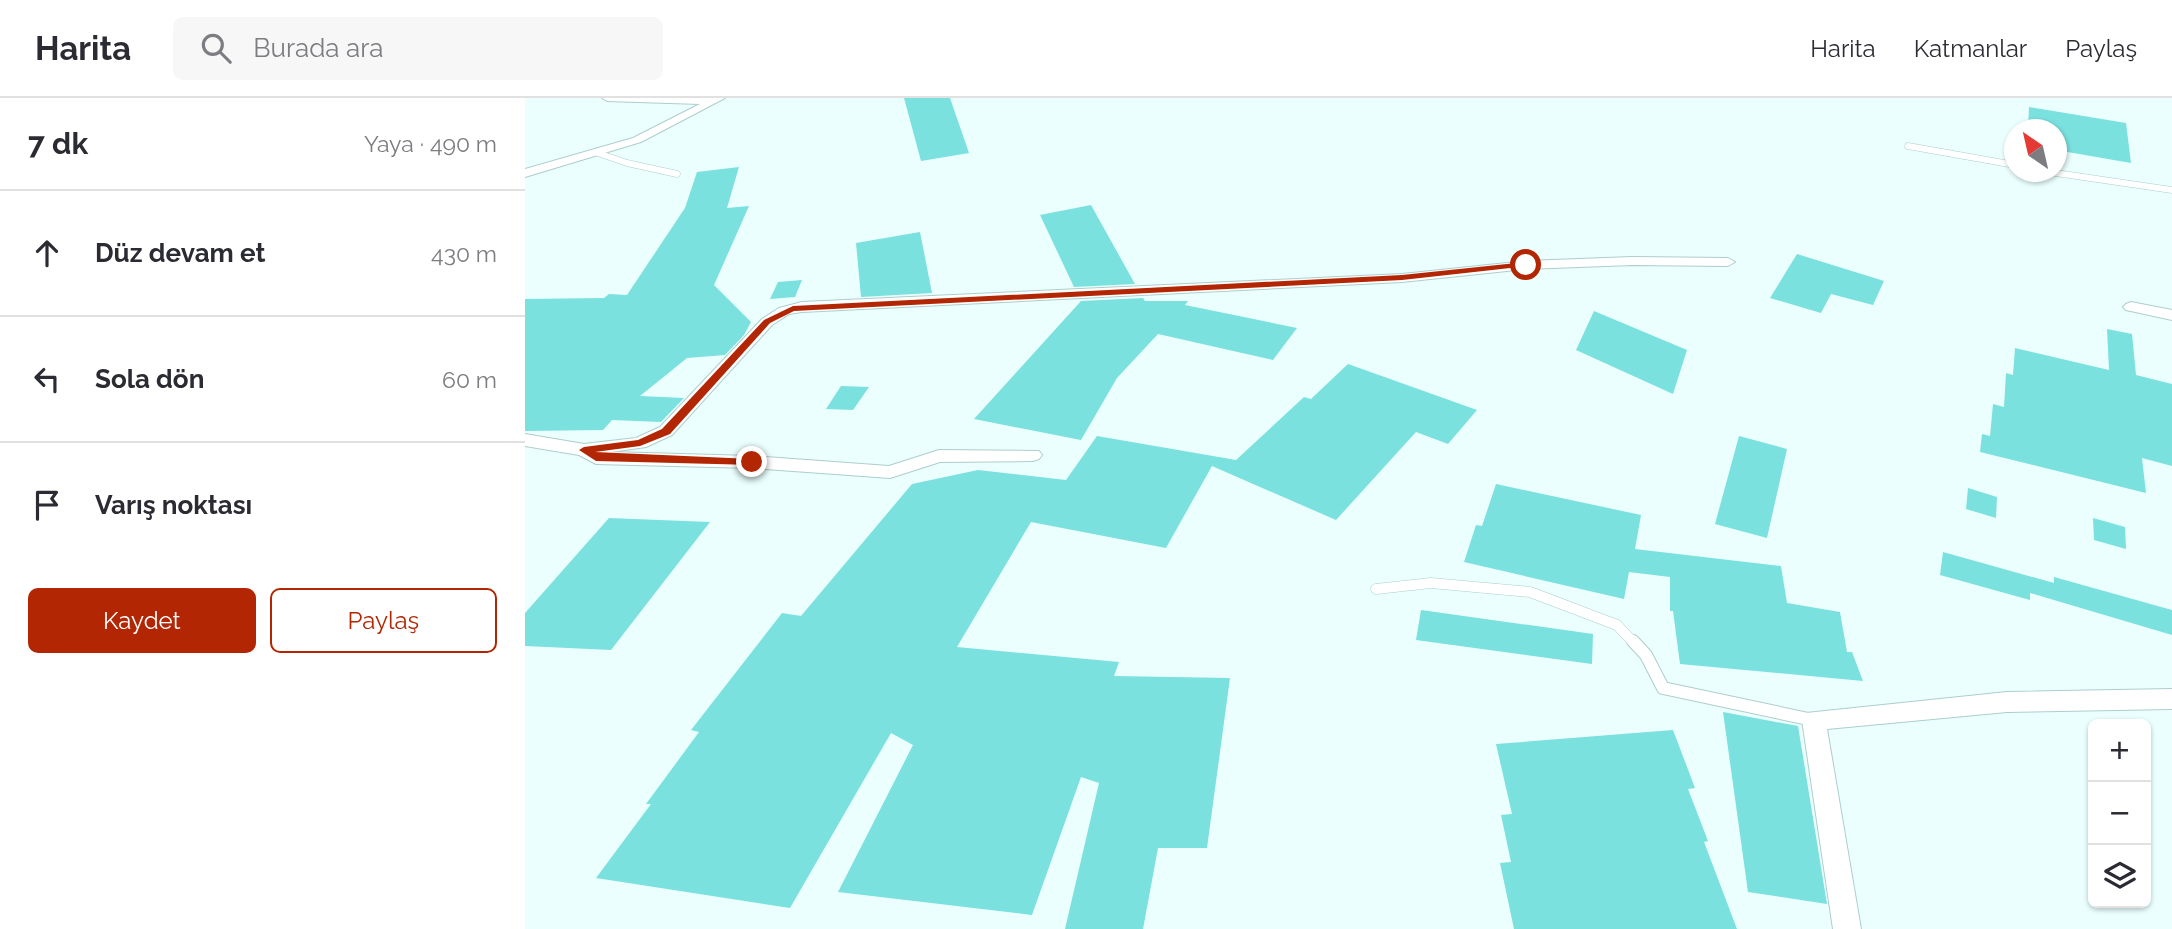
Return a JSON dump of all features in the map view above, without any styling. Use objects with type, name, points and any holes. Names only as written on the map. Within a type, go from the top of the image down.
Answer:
[{"type":"street","points":[[607,98],[717,100]]},
{"type":"street","points":[[525,173],[637,140],[717,100]]},
{"type":"street","points":[[525,440],[584,450],[640,443],[666,431],[767,321],[784,311],[802,307],[1402,278],[1526,265],[1632,261],[1728,262]]},
{"type":"street","points":[[2131,307],[2172,315]]},
{"type":"street","points":[[584,450],[596,458],[752,462],[890,472],[939,456],[1033,455]]},
{"type":"street","points":[[1847,929],[1814,720],[2007,702],[2172,699]]},
{"type":"lane","points":[[1908,146],[2004,163]]},
{"type":"lane","points":[[598,153],[627,163],[677,174]]},
{"type":"lane","points":[[2067,175],[2172,190]]},
{"type":"lane","points":[[1376,589],[1430,583],[1530,592],[1617,625],[1646,655],[1663,688],[1814,720]]},
{"type":"building","points":[[904,98],[950,98],[969,153],[921,161]]},
{"type":"building","points":[[2029,107],[2126,123],[2131,163],[2067,152],[2067,119],[2028,119]]},
{"type":"building","points":[[739,167],[727,208],[749,206],[714,285],[751,322],[744,335],[725,355],[687,358],[640,396],[684,398],[661,422],[612,420],[603,430],[525,431],[525,299],[627,295],[685,208],[697,172]]},
{"type":"building","points":[[1091,205],[1135,284],[1074,287],[1040,215]]},
{"type":"building","points":[[920,232],[932,293],[861,297],[856,243]]},
{"type":"building","points":[[1797,254],[1884,281],[1873,305],[1831,294],[1821,313],[1770,298]]},
{"type":"building","points":[[802,280],[795,297],[770,299],[778,282]]},
{"type":"building","points":[[1143,298],[1145,301],[1188,301],[1185,305],[1297,328],[1273,360],[1158,334],[1117,378],[1081,440],[974,419],[1081,301]]},
{"type":"building","points":[[1594,311],[1687,350],[1673,394],[1576,350]]},
{"type":"building","points":[[2107,329],[2132,334],[2136,375],[2172,384],[2172,466],[2142,458],[2146,493],[1980,452],[1982,434],[1990,436],[1993,404],[2004,407],[2006,373],[2013,375],[2015,348],[2109,370]]},
{"type":"building","points":[[1348,364],[1477,410],[1448,444],[1416,432],[1336,520],[1212,466],[1166,548],[1031,522],[957,647],[1119,662],[1114,676],[1230,678],[1207,848],[1158,848],[1143,929],[1065,929],[1099,783],[1081,777],[1032,915],[838,892],[913,745],[891,733],[790,908],[596,878],[651,804],[646,804],[699,732],[691,730],[782,613],[801,616],[912,484],[978,470],[1066,480],[1097,436],[1236,460],[1304,397],[1311,399]]},
{"type":"building","points":[[841,386],[869,387],[853,410],[826,409]]},
{"type":"building","points":[[1739,436],[1787,449],[1767,538],[1715,524]]},
{"type":"building","points":[[1496,484],[1641,515],[1635,549],[1781,566],[1787,603],[1840,612],[1847,652],[1852,652],[1863,681],[1680,664],[1673,611],[1670,611],[1670,577],[1629,572],[1624,599],[1464,562],[1476,525],[1482,526]]},
{"type":"building","points":[[1968,488],[1997,497],[1996,518],[1966,509]]},
{"type":"building","points":[[609,518],[710,522],[611,650],[525,646],[525,613]]},
{"type":"building","points":[[2093,518],[2125,527],[2126,549],[2094,540]]},
{"type":"building","points":[[1943,552],[2054,583],[2054,577],[2172,610],[2172,635],[2030,593],[2030,600],[1940,575]]},
{"type":"building","points":[[1421,610],[1593,634],[1592,664],[1416,640]]},
{"type":"building","points":[[1723,712],[1798,726],[1827,904],[1748,892]]},
{"type":"building","points":[[1673,730],[1695,788],[1688,789],[1708,841],[1704,842],[1737,929],[1514,929],[1500,863],[1511,862],[1501,815],[1512,814],[1496,744]]},
{"type":"route","points":[[752,462],[596,458],[584,450],[640,443],[666,431],[767,321],[784,311],[802,307],[1402,278],[1526,265]]}]
